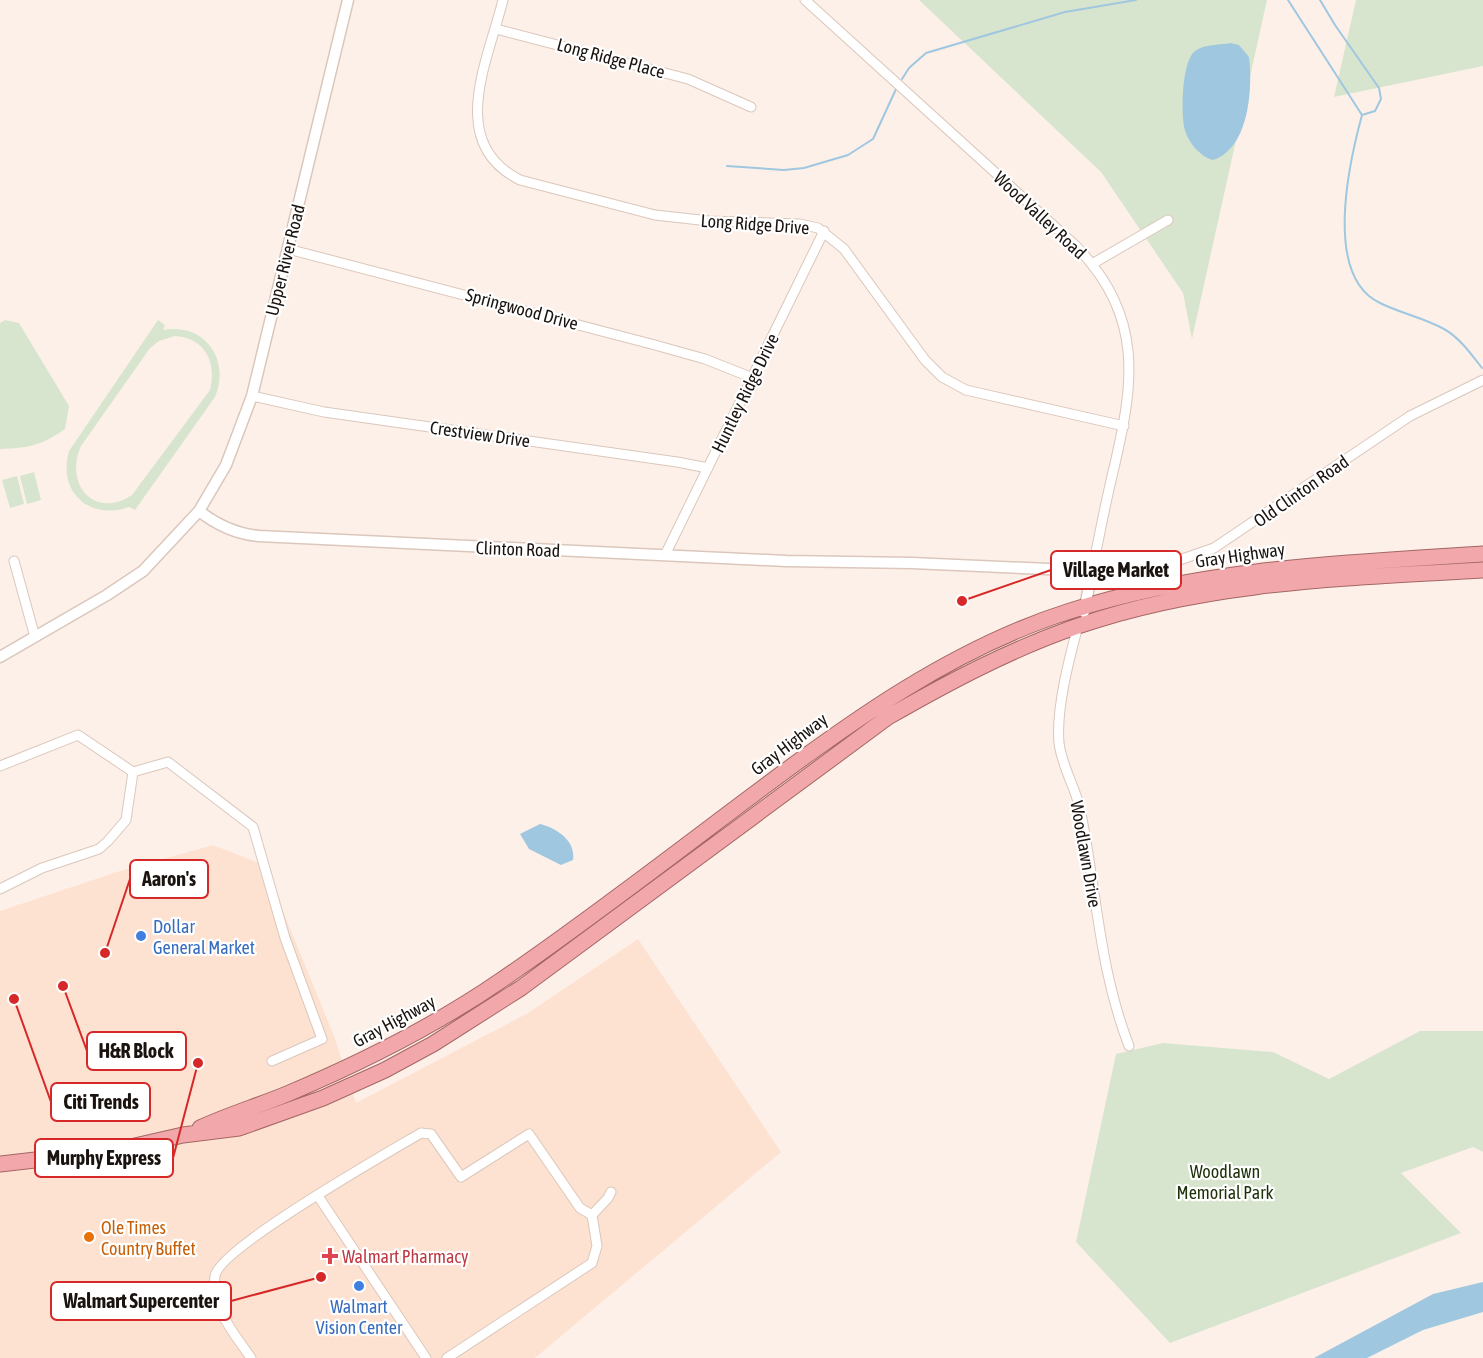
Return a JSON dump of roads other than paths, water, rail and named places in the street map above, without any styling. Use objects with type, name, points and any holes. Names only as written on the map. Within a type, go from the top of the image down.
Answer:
[{"type":"highway","name":"Gray Highway","points":[[183,1135],[328,1076],[434,1024],[503,979],[848,724],[947,666],[1037,624],[1087,606],[1141,592],[1234,574],[1279,568],[1483,554]]},
{"type":"highway","name":"Gray Highway","points":[[0,1164],[113,1151],[183,1135],[239,1128],[348,1088],[433,1044],[521,988],[888,717],[1000,658],[1078,626],[1167,602],[1233,589],[1301,581],[1483,570]]},
{"type":"street","name":"Upper River Road","points":[[199,511],[232,454],[252,396],[348,0]]},
{"type":"street","points":[[496,29],[503,0]]},
{"type":"street","name":"Wood Valley Road","points":[[805,0],[1075,245],[1092,264],[1112,297],[1128,349],[1130,383],[1124,426],[1092,571]]},
{"type":"street","name":"Long Ridge Place","points":[[496,29],[688,79],[752,108]]},
{"type":"street","name":"Long Ridge Drive","points":[[496,29],[479,94],[476,122],[484,147],[507,174],[520,180],[655,215],[709,221],[812,225],[824,231],[844,249],[925,360],[942,377],[966,390],[1124,426]]},
{"type":"street","points":[[1092,264],[1168,220]]},
{"type":"street","name":"Huntley Ridge Drive","points":[[665,555],[824,231]]},
{"type":"street","name":"Springwood Drive","points":[[288,249],[655,345],[705,359],[753,378]]},
{"type":"street","name":"Old Clinton Road","points":[[1092,571],[1118,572],[1165,565],[1214,548],[1410,416],[1483,380]]},
{"type":"street","name":"Crestview Drive","points":[[252,396],[324,412],[708,468]]},
{"type":"street","points":[[0,657],[143,570],[199,511]]},
{"type":"street","name":"Clinton Road","points":[[199,511],[230,530],[259,536],[665,555],[1092,571]]},
{"type":"street","points":[[14,561],[35,637]]},
{"type":"street","points":[[1078,626],[1087,606],[1092,571]]},
{"type":"street","name":"Woodlawn Drive","points":[[1078,626],[1060,723],[1059,744],[1081,813],[1113,1005],[1129,1047]]},
{"type":"street","points":[[0,766],[78,735],[134,772],[168,762],[253,828],[285,938],[322,1039],[273,1061]]},
{"type":"street","points":[[0,889],[42,868],[99,849],[108,842],[126,820],[134,772]]},
{"type":"street","points":[[250,1358],[220,1311],[215,1297],[215,1274],[220,1264],[260,1233],[421,1133],[431,1134],[460,1178],[529,1134],[580,1208],[592,1215]]},
{"type":"street","points":[[447,1358],[585,1269],[596,1255],[592,1215],[608,1198],[610,1192]]},
{"type":"street","points":[[318,1196],[426,1358]]},
{"type":"water","points":[[1231,43],[1239,45],[1249,57],[1249,100],[1241,131],[1234,144],[1225,154],[1213,160],[1199,152],[1185,131],[1183,109],[1185,75],[1187,65],[1195,51],[1207,46]]},
{"type":"water","points":[[540,824],[564,836],[571,846],[573,860],[561,865],[529,849],[520,834]]},
{"type":"water","points":[[1483,1282],[1483,1312],[1423,1330],[1367,1358],[1314,1358],[1433,1294]]},
{"type":"waterway","points":[[902,79],[909,68],[926,53],[1065,12],[1136,0]]},
{"type":"waterway","points":[[1288,0],[1362,115],[1347,188],[1346,244],[1351,269],[1362,289],[1380,303],[1444,329],[1460,342],[1482,368]]},
{"type":"waterway","points":[[1320,0],[1379,88],[1381,99],[1375,111],[1362,115]]},
{"type":"waterway","points":[[727,166],[784,170],[804,168],[848,155],[873,139],[897,87]]},
{"type":"place","name":"Village Market","points":[[962,601]]},
{"type":"place","name":"Dollar General Market","points":[[141,936]]},
{"type":"place","name":"Aaron's","points":[[105,953]]},
{"type":"place","name":"H&R Block","points":[[63,986]]},
{"type":"place","name":"Citi Trends","points":[[14,999]]},
{"type":"place","name":"Murphy Express","points":[[198,1063]]},
{"type":"place","name":"Ole Times Country Buffet","points":[[89,1237]]},
{"type":"place","name":"Walmart Pharmacy","points":[[330,1256]]},
{"type":"place","name":"Walmart Supercenter","points":[[321,1277]]},
{"type":"place","name":"Walmart Vision Center","points":[[359,1286]]},
{"type":"park label","name":"Woodlawn Memorial Park","points":[[1225,1181]]}]
